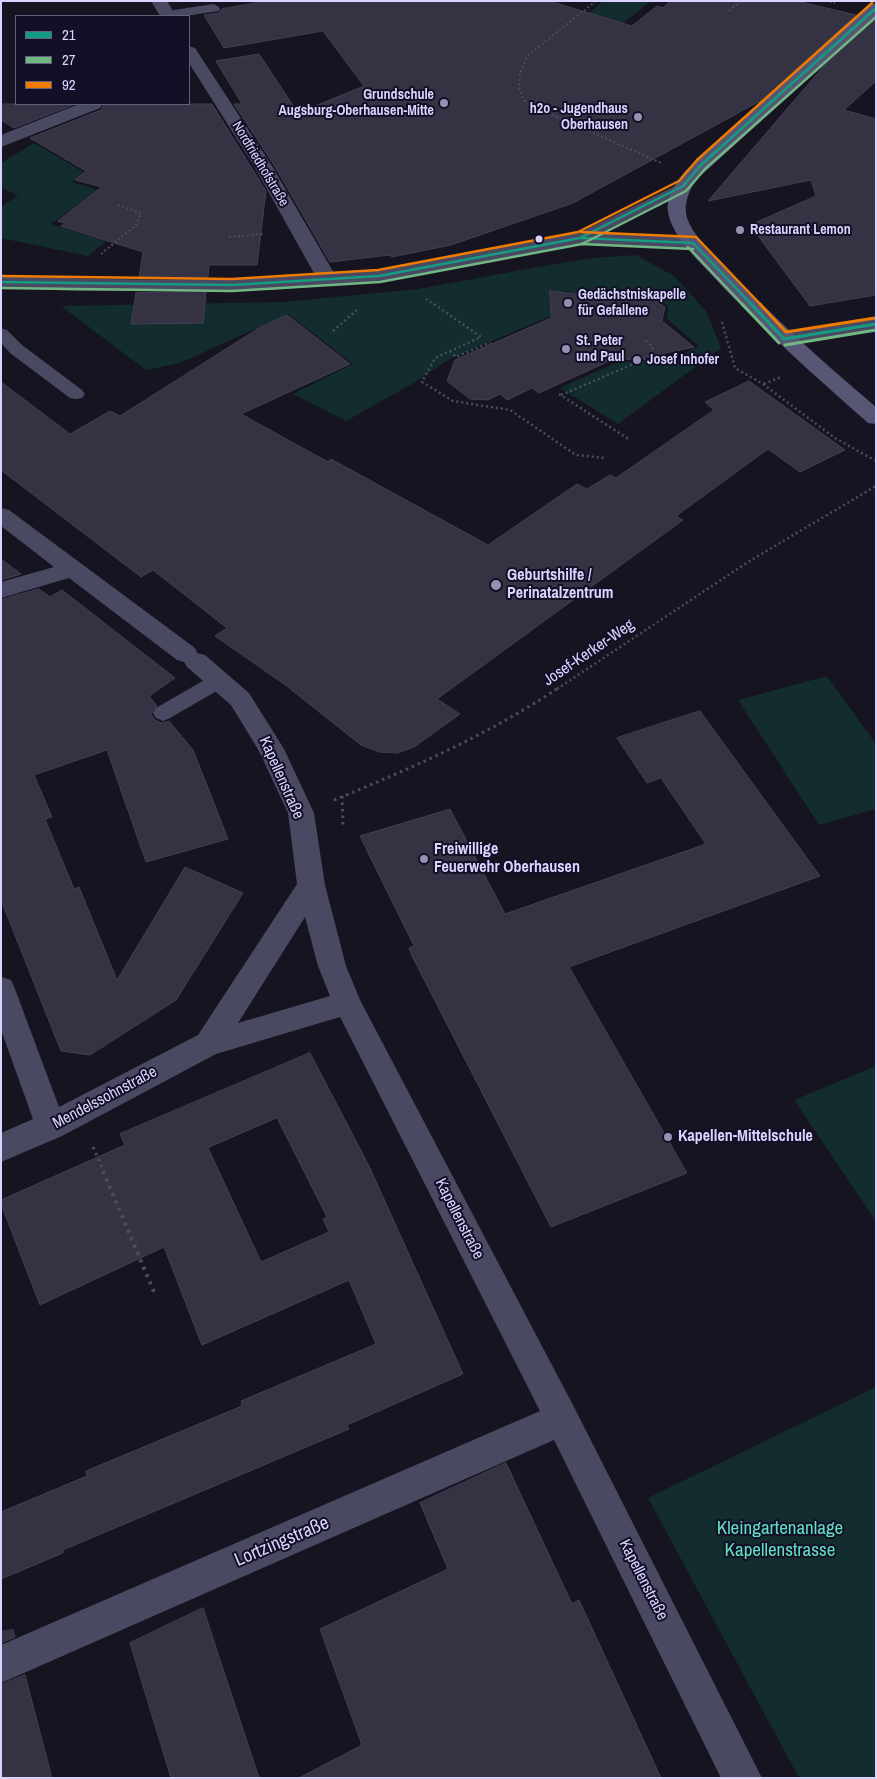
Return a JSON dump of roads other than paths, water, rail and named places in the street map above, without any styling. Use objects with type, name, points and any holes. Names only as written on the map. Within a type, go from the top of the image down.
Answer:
[{"type":"street","points":[[876,8],[701,165],[682,186],[677,201],[680,226],[694,243],[784,339],[876,418]]},
{"type":"street","name":"Nordfriedhofstraße","points":[[190,55],[195,74],[263,166],[328,280]]},
{"type":"street","points":[[1,142],[55,118],[91,105]]},
{"type":"street","points":[[2,284],[232,285],[328,280],[390,274],[580,238],[694,243]]},
{"type":"street","points":[[784,339],[876,324]]},
{"type":"street","name":"Kapellenstraße","points":[[1,515],[201,665],[240,699],[271,749],[300,813],[311,885],[332,966],[347,1003],[562,1419],[742,1778]]},
{"type":"street","points":[[1,590],[73,569]]},
{"type":"street","name":"Mendelssohnstraße","points":[[208,1044],[311,885]]},
{"type":"street","points":[[1,989],[51,1126]]},
{"type":"street","name":"Mendelssohnstraße","points":[[1,1148],[51,1126],[208,1044],[347,1003]]},
{"type":"street","name":"Lortzingstraße","points":[[1,1664],[562,1419]]},
{"type":"lane","points":[[165,11],[214,8]]},
{"type":"lane","points":[[580,238],[682,186]]},
{"type":"lane","points":[[1,333],[16,349],[76,394]]},
{"type":"lane","points":[[163,713],[201,665]]},
{"type":"place","name":"Grundschule Augsburg-Oberhausen-Mitte","points":[[444,103]]},
{"type":"place","name":"h2o - Jugendhaus Oberhausen","points":[[638,117]]},
{"type":"place","name":"Restaurant Lemon","points":[[740,230]]},
{"type":"place","name":"Gedächstniskapelle für Gefallene","points":[[568,303]]},
{"type":"place","name":"St. Peter und Paul","points":[[566,349]]},
{"type":"place","name":"Josef Inhofer","points":[[637,360]]},
{"type":"place","name":"Geburtshilfe / Perinatalzentrum","points":[[496,585]]},
{"type":"place","name":"Freiwillige Feuerwehr Oberhausen","points":[[424,859]]},
{"type":"place","name":"Kapellen-Mittelschule","points":[[668,1137]]},
{"type":"park label","name":"Kleingartenanlage Kapellenstrasse","points":[[780,1540]]}]
